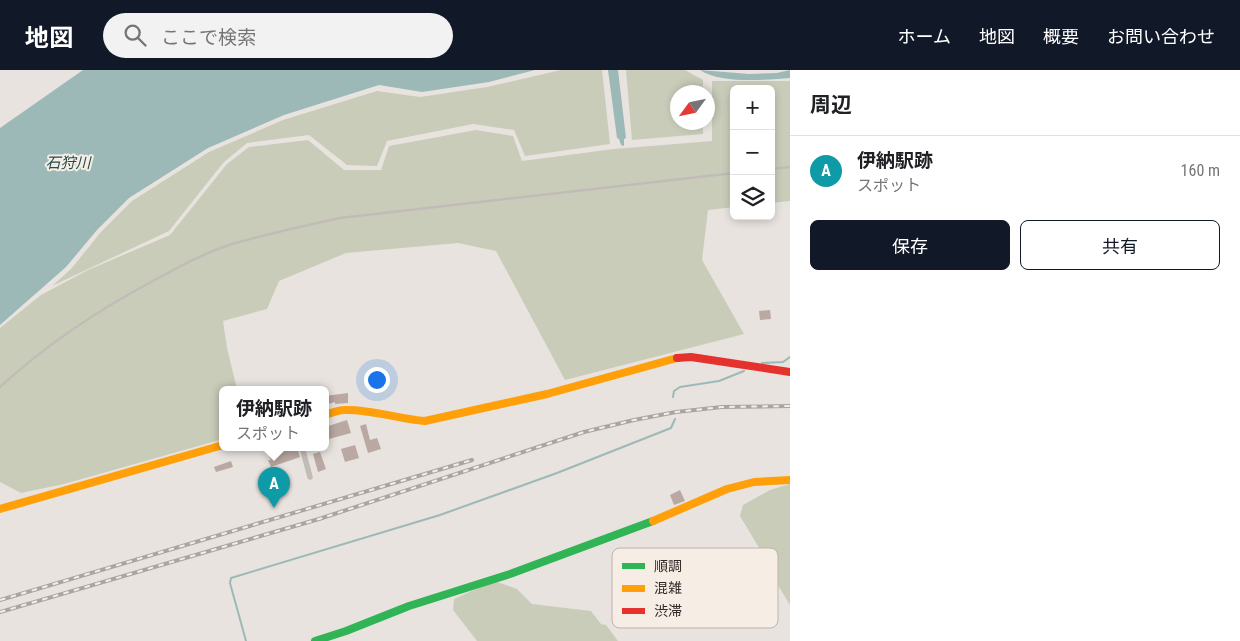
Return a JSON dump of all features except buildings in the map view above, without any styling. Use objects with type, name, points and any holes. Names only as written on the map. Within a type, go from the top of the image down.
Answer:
[{"type":"street","points":[[329,414],[342,410],[363,411],[407,420],[426,420],[465,414],[679,358],[691,357],[790,372]]},
{"type":"street","points":[[0,509],[219,446]]},
{"type":"street","points":[[303,451],[310,477]]},
{"type":"street","points":[[315,641],[409,606],[510,574],[648,523],[727,489],[754,482],[790,480]]},
{"type":"lane","points":[[775,169],[790,167]]},
{"type":"lane","points":[[0,387],[24,365],[90,318],[186,263],[228,246],[287,229],[340,218],[730,173]]},
{"type":"green space","points":[[561,70],[602,70],[610,144],[525,156],[514,130],[473,124],[387,141],[377,166],[347,165],[309,135],[247,143],[223,163],[169,231],[52,286],[71,269],[101,232],[132,201],[209,152],[283,120],[377,91],[420,97],[487,87]]},
{"type":"green space","points":[[626,70],[685,70],[703,80],[703,85],[670,85],[670,130],[703,130],[703,134],[632,140]]},
{"type":"green space","points":[[712,81],[790,81],[790,201],[775,203],[775,85],[730,85],[730,207],[708,210],[702,260],[744,334],[565,380],[496,251],[458,243],[346,253],[279,281],[267,309],[223,321],[236,386],[219,386],[219,440],[64,484],[21,493],[0,482],[0,328],[41,295],[88,270],[170,235],[227,164],[249,147],[308,140],[344,170],[381,170],[389,146],[476,130],[513,136],[522,161],[614,149],[712,141],[712,130],[715,130],[715,85],[712,85]]},
{"type":"green space","points":[[790,484],[790,605],[778,585],[778,548],[759,548],[740,516],[743,505],[770,490]]},
{"type":"green space","points":[[494,581],[517,589],[532,604],[591,611],[601,624],[606,625],[618,641],[477,641],[453,610],[454,599]]},
{"type":"water","name":"石狩川","points":[[83,70],[535,70],[489,82],[422,92],[379,85],[284,115],[208,148],[129,198],[97,230],[66,267],[0,325],[0,128]]},
{"type":"water","points":[[608,70],[618,70],[626,138],[624,139],[624,146],[621,145],[617,138]]},
{"type":"water","points":[[700,70],[749,74],[777,73],[790,70],[790,78],[731,79]]},
{"type":"waterway","points":[[762,363],[783,362],[790,357]]},
{"type":"waterway","points":[[673,397],[674,391],[680,387],[719,381],[744,371]]},
{"type":"waterway","points":[[246,641],[230,583],[231,578],[440,515],[557,473],[671,428],[675,419]]},
{"type":"railway","points":[[0,612],[319,519],[584,432],[676,412],[722,407],[790,406]]},
{"type":"railway","points":[[0,600],[472,460]]},
{"type":"traffic: fast","points":[[315,641],[409,606],[510,574],[653,521]]},
{"type":"traffic: slow","points":[[329,414],[339,410],[354,410],[425,421],[547,394],[677,358]]},
{"type":"traffic: slow","points":[[0,509],[219,446]]},
{"type":"traffic: slow","points":[[653,521],[727,489],[754,482],[790,480]]},
{"type":"traffic: jam","points":[[677,358],[691,357],[790,372]]},
{"type":"place","name":"伊納駅跡","points":[[274,508]]}]
